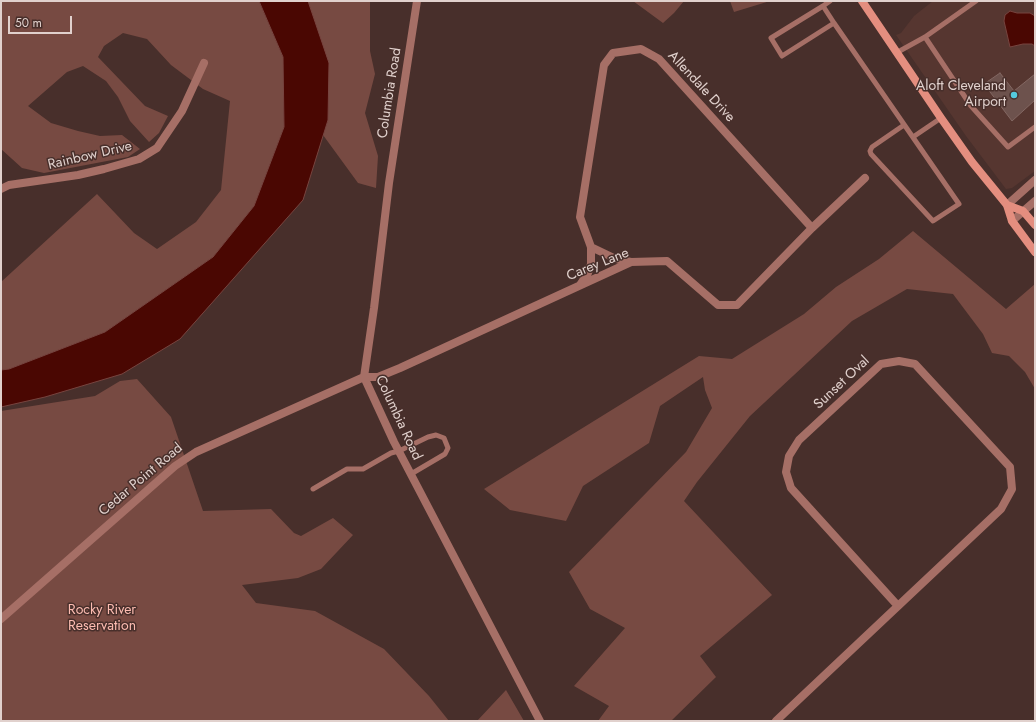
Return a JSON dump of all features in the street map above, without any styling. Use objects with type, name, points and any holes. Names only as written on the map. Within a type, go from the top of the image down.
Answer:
[{"type":"main road","points":[[862,1],[896,53],[972,162],[1007,205],[1012,221],[1035,252]]},
{"type":"main road","points":[[1007,205],[1023,211],[1035,225]]},
{"type":"street","name":"Columbia Road","points":[[417,1],[389,183],[364,377],[398,451],[540,721]]},
{"type":"street","name":"Allendale Drive","points":[[580,285],[592,264],[592,247],[580,217],[604,65],[613,53],[641,49],[659,59],[812,228]]},
{"type":"street","name":"Rainbow Drive","points":[[1,189],[9,185],[78,175],[104,169],[139,159],[157,148],[182,111],[204,63]]},
{"type":"street","name":"Carey Lane","points":[[364,377],[378,377],[400,368],[631,262],[667,261],[718,305],[736,305],[864,178]]},
{"type":"street","points":[[1007,205],[1035,180]]},
{"type":"street","points":[[1012,221],[1035,201]]},
{"type":"street","points":[[592,247],[616,260],[631,262]]},
{"type":"street","name":"Sunset Oval","points":[[776,721],[1001,509],[1012,489],[1010,467],[915,364],[899,361],[881,364],[799,440],[788,456],[786,472],[791,488],[898,606]]},
{"type":"street","name":"Cedar Point Road","points":[[1,619],[175,466],[196,452],[364,377]]},
{"type":"lane","points":[[830,1],[772,38],[782,56],[834,23]]},
{"type":"lane","points":[[896,53],[926,37],[976,1]]},
{"type":"lane","points":[[823,6],[959,204],[933,221],[870,151],[872,147],[904,125]]},
{"type":"lane","points":[[926,37],[971,106],[1008,146],[1035,127]]},
{"type":"lane","points":[[913,137],[941,118]]},
{"type":"lane","points":[[313,489],[347,469],[363,469],[391,453],[433,435],[441,437],[446,441],[448,448],[445,454],[411,474]]},
{"type":"shaded area","points":[[259,1],[308,1],[329,63],[328,120],[303,200],[180,339],[122,374],[45,397],[1,407],[1,370],[9,369],[105,332],[213,257],[254,206],[284,127],[283,57]]},
{"type":"shaded area","points":[[933,1],[1035,1],[1035,171],[1012,188],[1006,189],[966,136],[896,35],[901,33],[914,16]]},
{"type":"shaded area","points":[[1010,11],[1017,13],[1030,13],[1035,16],[1035,46],[1032,44],[1023,44],[1010,47],[1004,21],[1005,15]]},
{"type":"green space","points":[[1,1],[259,1],[283,57],[284,127],[254,206],[213,257],[105,332],[9,369],[1,370],[1,282],[97,194],[134,233],[157,249],[196,222],[221,190],[230,101],[203,89],[171,65],[147,39],[123,33],[104,46],[98,57],[145,106],[168,116],[159,133],[149,142],[130,121],[118,97],[106,81],[83,66],[67,72],[28,106],[51,123],[100,136],[122,135],[140,149],[128,157],[44,173],[22,168],[1,149]]},
{"type":"green space","points":[[308,1],[370,1],[370,51],[375,74],[365,113],[378,156],[376,188],[358,183],[323,135],[328,120]]},
{"type":"green space","points":[[633,1],[684,1],[663,23]]},
{"type":"green space","points":[[730,1],[770,1],[734,12]]},
{"type":"green space","points":[[913,231],[1006,309],[1035,284],[1035,389],[1025,372],[1009,356],[992,353],[983,334],[953,294],[907,289],[852,321],[750,416],[697,482],[684,501],[772,595],[700,656],[716,677],[671,721],[598,721],[609,706],[574,686],[625,628],[590,609],[569,572],[686,452],[712,408],[705,390],[703,377],[660,406],[649,443],[583,486],[566,521],[510,510],[484,489],[699,356],[732,359],[804,314],[836,287],[879,259]]},
{"type":"green space","name":"Rocky River Reservation","points":[[137,379],[171,417],[203,511],[271,509],[294,533],[301,536],[333,518],[353,535],[321,569],[298,578],[242,585],[256,603],[315,611],[384,649],[429,696],[449,721],[1,721],[1,411],[95,396],[120,381]]},
{"type":"green space","points":[[506,690],[524,721],[477,721]]},
{"type":"building","name":"Aloft Cleveland Airport","points":[[1000,73],[1014,91],[1035,74],[1035,100],[1012,121],[984,84]]},
{"type":"place","name":"Aloft Cleveland Airport","points":[[1014,95]]}]
